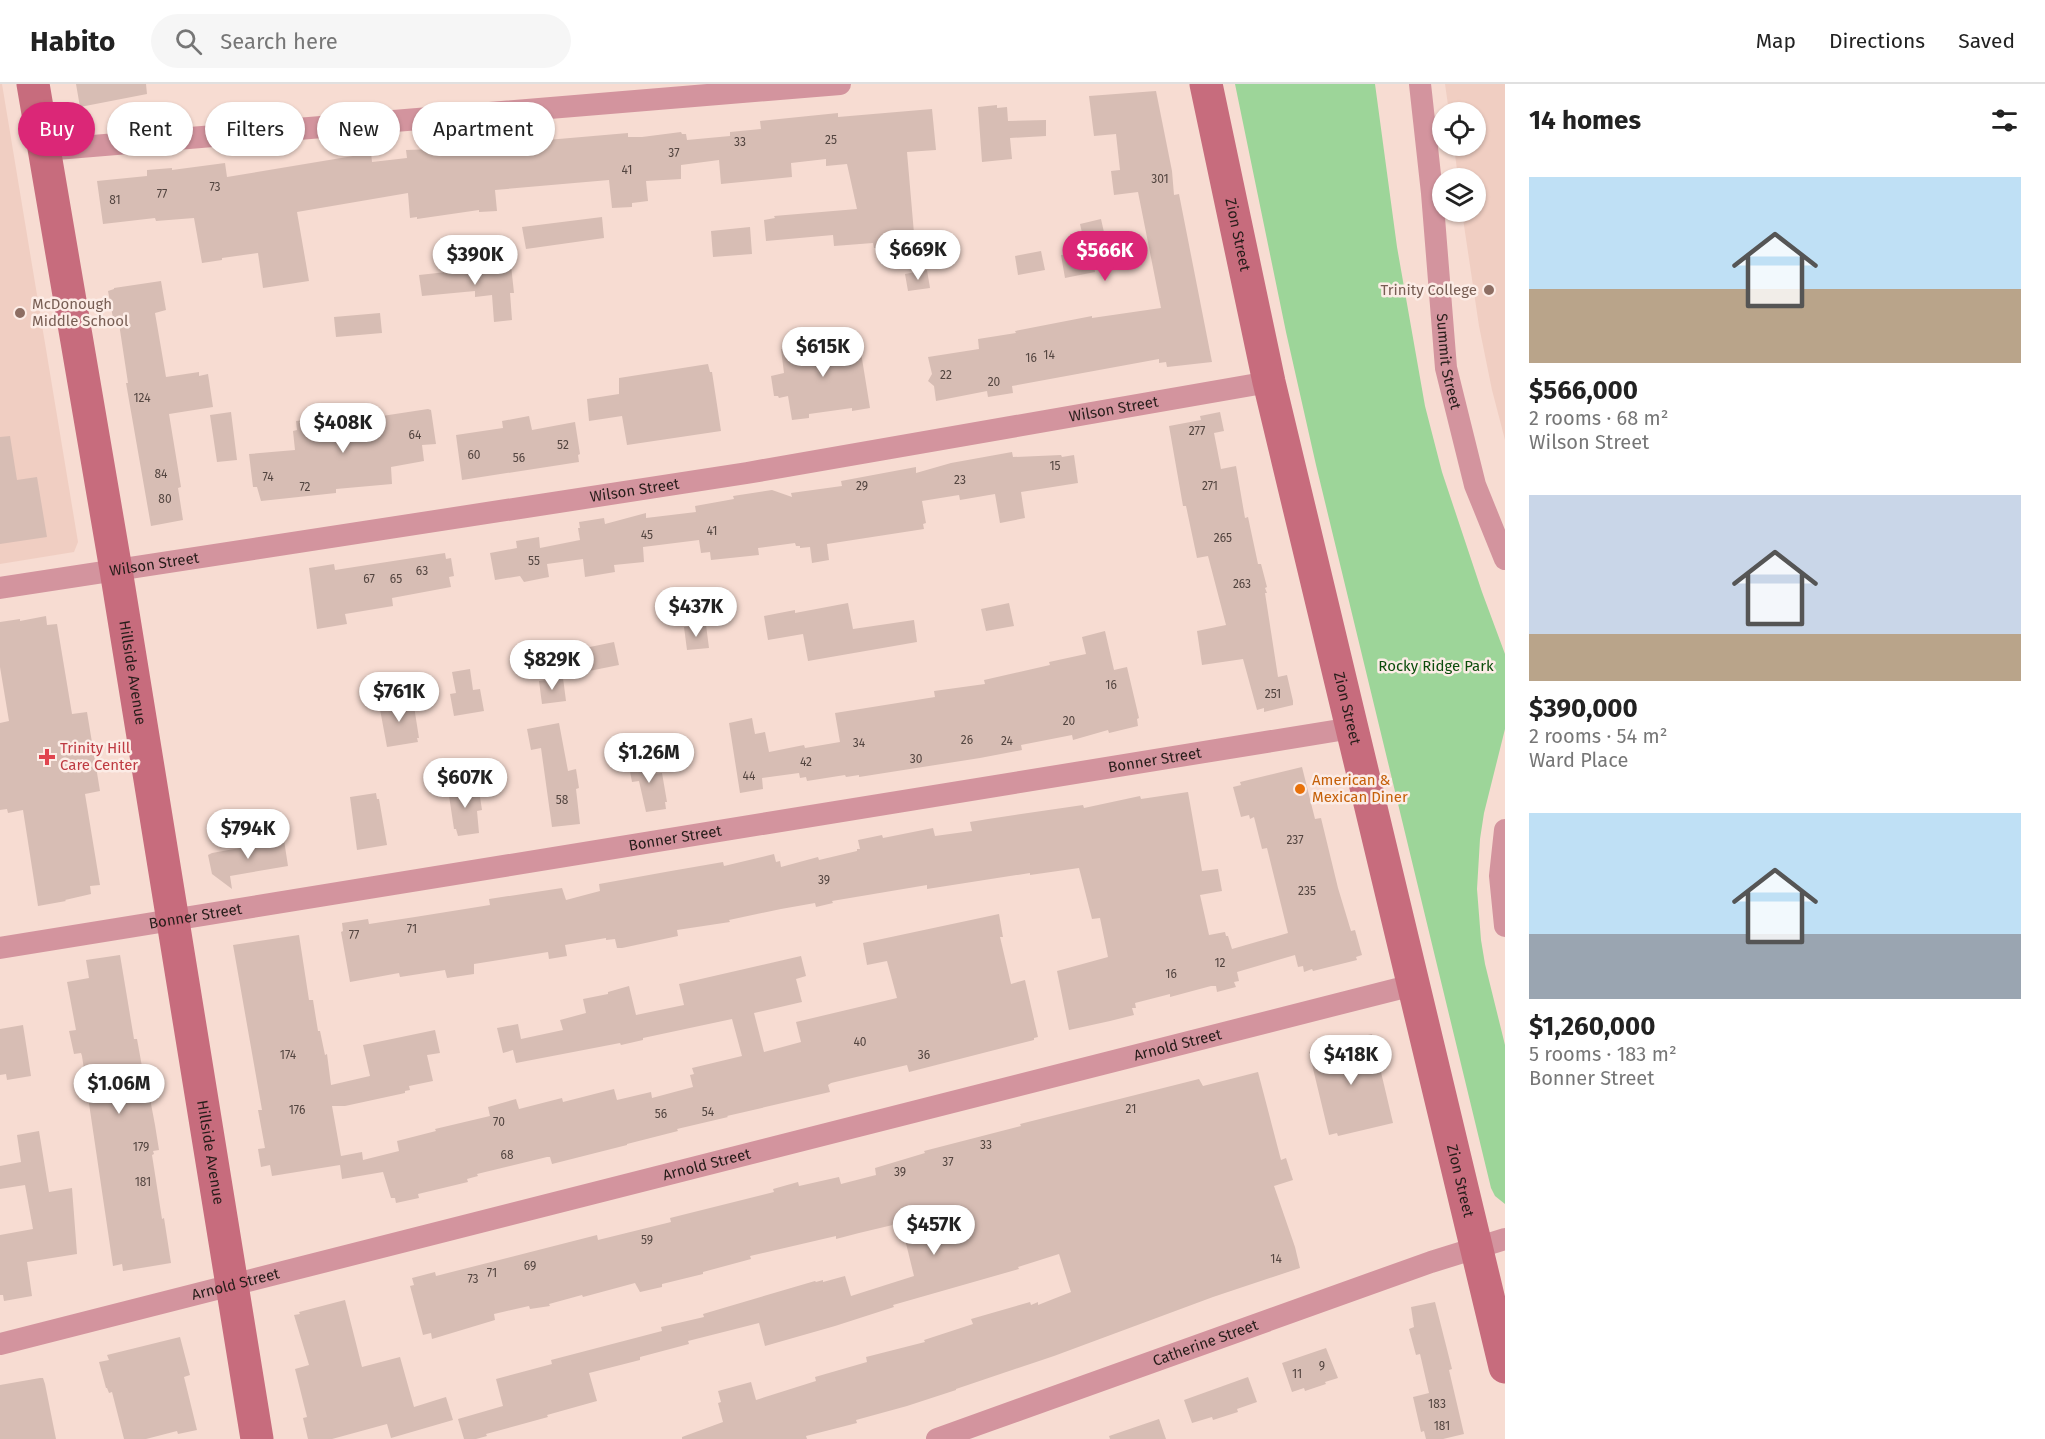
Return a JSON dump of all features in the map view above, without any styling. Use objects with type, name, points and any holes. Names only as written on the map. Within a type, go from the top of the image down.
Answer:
[{"type":"street","name":"Hillside Avenue","points":[[33,84],[36,102]]},
{"type":"street","points":[[95,146],[840,84]]},
{"type":"street","name":"Zion Street","points":[[1206,84],[1269,382],[1413,985],[1490,1244],[1505,1367]]},
{"type":"street","name":"Summit Street","points":[[1420,84],[1432,193],[1446,368],[1475,485],[1505,559]]},
{"type":"street","name":"Hillside Avenue","points":[[45,156],[116,570],[257,1439]]},
{"type":"street","name":"Wilson Street","points":[[0,588],[747,473],[1269,382]]},
{"type":"street","name":"Bonner Street","points":[[0,948],[1352,728]]},
{"type":"street","points":[[1505,830],[1500,876],[1505,926]]},
{"type":"street","name":"Arnold Street","points":[[0,1344],[1413,985]]},
{"type":"street","name":"Catherine Street","points":[[937,1439],[1431,1262],[1490,1244]]},
{"type":"shaded area","name":"McDonough Middle School","points":[[0,84],[2,84],[78,542],[74,552],[0,564]]},
{"type":"shaded area","name":"Trinity College","points":[[1445,84],[1505,84],[1505,440],[1479,326],[1463,222],[1486,222],[1486,168],[1457,168],[1455,156],[1486,156],[1486,102],[1448,102]]},
{"type":"green space","name":"Rocky Ridge Park","points":[[1235,84],[1375,84],[1397,247],[1425,406],[1442,472],[1505,654],[1505,729],[1484,813],[1477,889],[1485,964],[1505,1045],[1505,1204],[1495,1196],[1491,1188],[1316,465]]},
{"type":"building","points":[[76,84],[146,84],[147,94],[95,104],[95,102],[79,102]]},
{"type":"building","points":[[1156,91],[1172,171],[1174,195],[1179,194],[1212,362],[1167,367],[1166,362],[1159,363],[1159,359],[1012,386],[1013,393],[988,397],[987,391],[936,401],[934,386],[928,381],[932,374],[928,357],[979,349],[978,339],[1016,333],[1015,331],[1092,316],[1092,318],[1161,308],[1138,192],[1114,195],[1111,171],[1120,170],[1116,134],[1094,136],[1089,96]]},
{"type":"building","points":[[997,105],[997,108],[1007,107],[1008,121],[1046,120],[1046,136],[1010,138],[1012,159],[982,162],[978,107]]},
{"type":"building","points":[[932,109],[936,150],[907,152],[915,245],[874,248],[873,243],[834,246],[833,235],[766,241],[764,220],[775,218],[774,216],[857,209],[847,164],[826,166],[826,159],[791,163],[792,177],[721,184],[719,160],[681,165],[681,179],[646,181],[648,201],[632,203],[632,207],[612,208],[609,180],[495,190],[497,211],[479,212],[479,210],[410,218],[408,193],[297,212],[309,281],[263,288],[258,253],[202,263],[194,218],[156,221],[155,218],[103,224],[97,181],[147,176],[147,170],[172,168],[172,170],[225,163],[227,177],[353,156],[371,156],[372,162],[407,158],[406,150],[412,150],[412,156],[555,156],[555,139],[628,133],[628,137],[642,137],[681,132],[686,134],[687,140],[730,136],[730,132],[761,129],[760,121],[838,113],[838,117]]},
{"type":"building","points":[[602,217],[604,238],[526,249],[522,227]]},
{"type":"building","points":[[1101,219],[1106,241],[1085,246],[1080,224]]},
{"type":"building","points":[[750,227],[752,254],[713,257],[711,231]]},
{"type":"building","points":[[1091,250],[1095,272],[1065,278],[1061,255]]},
{"type":"building","points":[[1041,251],[1045,270],[1018,275],[1015,256]]},
{"type":"building","points":[[511,265],[514,293],[510,293],[512,320],[494,322],[492,295],[475,297],[475,291],[422,296],[419,275]]},
{"type":"building","points":[[927,270],[930,288],[908,291],[905,274]]},
{"type":"building","points":[[161,281],[166,310],[155,313],[166,377],[199,372],[199,376],[208,374],[213,407],[169,414],[181,487],[178,488],[183,520],[151,526],[126,383],[128,383],[118,317],[113,318],[108,291],[114,288]]},
{"type":"building","points":[[380,313],[382,333],[336,337],[334,317]]},
{"type":"building","points":[[858,334],[870,408],[809,414],[809,418],[792,420],[788,396],[779,398],[774,396],[771,376],[784,373],[781,349],[841,340],[840,336]]},
{"type":"building","points":[[708,364],[712,372],[721,431],[627,445],[622,416],[589,421],[587,399],[619,394],[619,378]]},
{"type":"building","points":[[381,410],[382,416],[431,410],[436,444],[422,445],[424,461],[391,467],[392,484],[336,489],[336,493],[261,501],[257,487],[253,487],[249,454],[295,450],[293,431],[297,430],[296,421],[352,416],[352,412]]},
{"type":"building","points":[[231,412],[237,460],[217,462],[210,415]]},
{"type":"building","points":[[1220,412],[1224,431],[1214,433],[1221,469],[1236,466],[1245,518],[1248,517],[1258,564],[1261,564],[1267,587],[1265,588],[1267,593],[1265,593],[1278,677],[1287,675],[1293,701],[1293,705],[1264,712],[1264,708],[1257,710],[1243,659],[1202,665],[1197,631],[1226,625],[1208,556],[1197,558],[1186,506],[1183,506],[1169,426],[1201,420],[1200,416]]},
{"type":"building","points":[[529,416],[532,430],[575,422],[579,462],[462,480],[456,435],[503,428],[502,421]]},
{"type":"building","points":[[10,436],[17,480],[37,477],[47,537],[0,544],[0,437]]},
{"type":"building","points":[[1012,452],[1013,457],[1074,455],[1078,483],[1021,492],[1025,518],[1000,523],[995,494],[960,500],[959,495],[922,501],[926,523],[923,524],[924,529],[827,544],[829,560],[812,563],[810,547],[800,548],[795,543],[758,548],[759,555],[711,560],[710,552],[701,553],[699,540],[643,547],[644,562],[614,565],[615,572],[585,577],[583,559],[547,564],[549,577],[524,582],[520,576],[495,580],[490,553],[517,548],[516,541],[539,537],[540,548],[580,540],[579,522],[604,518],[605,524],[646,513],[646,518],[696,512],[695,506],[734,499],[733,496],[772,490],[792,497],[791,493],[842,486],[841,481],[916,467],[916,473],[951,463]]},
{"type":"building","points":[[445,553],[446,559],[451,558],[454,576],[449,577],[451,587],[392,598],[393,606],[345,614],[347,624],[317,629],[309,568],[334,564],[335,570]]},
{"type":"building","points":[[848,603],[853,629],[914,620],[917,642],[808,661],[803,634],[768,640],[764,616]]},
{"type":"building","points":[[1009,603],[1014,626],[986,631],[981,609]]},
{"type":"building","name":"Trinity Hill Care Center","points":[[46,616],[47,625],[57,624],[72,714],[87,712],[100,791],[85,794],[100,885],[90,886],[91,894],[38,906],[23,810],[8,813],[7,809],[0,810],[0,723],[9,721],[0,667],[0,622]]},
{"type":"building","points":[[706,625],[709,648],[687,650],[684,627]]},
{"type":"building","points":[[1105,631],[1114,670],[1127,667],[1139,718],[1137,719],[1138,726],[1109,733],[1108,730],[1073,740],[1072,735],[1021,745],[1022,750],[980,758],[859,777],[859,775],[846,777],[845,775],[807,781],[806,777],[800,778],[799,773],[762,778],[763,789],[740,793],[729,723],[752,718],[755,734],[765,732],[769,752],[804,745],[805,748],[840,742],[835,713],[935,697],[934,691],[985,684],[984,680],[1050,665],[1049,662],[1086,654],[1082,637]]},
{"type":"building","points":[[614,642],[619,665],[589,671],[585,648]]},
{"type":"building","points":[[470,669],[473,690],[480,689],[484,711],[454,716],[450,694],[456,693],[452,672]]},
{"type":"building","points":[[563,678],[566,701],[542,704],[539,681]]},
{"type":"building","points":[[410,699],[410,701],[413,700],[418,742],[387,747],[379,704]]},
{"type":"building","points":[[559,723],[568,771],[576,769],[580,824],[552,827],[541,748],[531,750],[527,729]]},
{"type":"building","points":[[649,756],[652,774],[662,773],[667,802],[665,802],[666,809],[646,812],[639,781],[632,782],[628,761]]},
{"type":"building","points":[[1302,767],[1315,819],[1321,818],[1338,888],[1351,931],[1355,930],[1362,955],[1356,957],[1357,960],[1304,972],[1303,966],[1298,967],[1295,955],[1237,972],[1239,981],[1234,982],[1236,987],[1217,992],[1216,986],[1211,986],[1135,1003],[1136,1008],[1132,1008],[1134,1015],[1110,1021],[1069,1030],[1057,971],[1108,957],[1100,918],[1092,919],[1079,868],[927,889],[927,885],[832,901],[833,903],[816,907],[815,903],[729,920],[730,922],[677,930],[678,936],[622,948],[617,948],[615,939],[606,940],[606,938],[565,945],[567,956],[549,959],[548,952],[474,964],[474,974],[447,978],[445,970],[400,977],[399,973],[350,982],[341,932],[343,931],[342,923],[368,919],[369,924],[415,917],[490,905],[489,899],[562,888],[566,900],[600,891],[599,884],[723,862],[724,866],[774,854],[776,862],[780,861],[781,867],[818,857],[819,860],[857,851],[860,849],[858,840],[882,835],[883,838],[933,828],[935,836],[972,831],[970,822],[1083,805],[1084,808],[1140,796],[1141,799],[1188,792],[1202,871],[1218,869],[1222,891],[1200,895],[1209,935],[1225,932],[1232,949],[1288,933],[1267,848],[1262,849],[1254,817],[1250,819],[1249,815],[1241,817],[1233,787],[1241,785],[1240,782]]},
{"type":"building","points":[[478,784],[482,810],[477,811],[479,833],[458,836],[454,829],[448,789]]},
{"type":"building","points":[[376,793],[387,845],[357,850],[350,797]]},
{"type":"building","points":[[284,840],[288,866],[230,876],[232,889],[212,874],[208,855],[212,853]]},
{"type":"building","points":[[999,914],[1003,937],[1000,937],[1011,984],[1025,980],[1038,1037],[1034,1040],[909,1072],[907,1065],[831,1083],[828,1085],[830,1092],[727,1116],[552,1164],[550,1157],[547,1157],[477,1174],[478,1176],[467,1179],[468,1182],[418,1194],[419,1198],[396,1203],[395,1198],[391,1198],[383,1172],[342,1179],[340,1165],[272,1176],[270,1165],[261,1167],[258,1149],[265,1148],[258,1110],[262,1110],[233,945],[299,935],[309,1000],[313,1000],[318,1031],[320,1031],[325,1055],[327,1054],[331,1085],[370,1076],[363,1045],[435,1030],[440,1053],[427,1055],[433,1081],[409,1086],[410,1090],[405,1093],[345,1106],[332,1106],[341,1156],[362,1152],[363,1160],[399,1151],[397,1141],[490,1116],[488,1107],[516,1099],[519,1109],[562,1098],[563,1102],[614,1089],[617,1100],[651,1092],[652,1098],[693,1087],[690,1075],[694,1074],[692,1068],[742,1056],[732,1019],[621,1045],[620,1043],[516,1063],[513,1050],[503,1053],[497,1028],[518,1024],[521,1039],[563,1030],[560,1020],[586,1013],[583,999],[608,994],[608,992],[629,986],[636,1015],[684,1005],[679,984],[801,956],[806,976],[796,979],[802,1002],[754,1013],[764,1052],[801,1042],[796,1022],[897,998],[887,961],[867,965],[863,943]]},
{"type":"building","points":[[120,955],[134,1039],[137,1039],[155,1125],[159,1150],[153,1151],[152,1155],[171,1263],[123,1271],[122,1264],[113,1266],[82,1056],[81,1053],[74,1054],[69,1031],[76,1030],[67,982],[89,978],[86,960]]},
{"type":"building","points":[[23,1025],[31,1076],[7,1080],[6,1074],[0,1075],[0,1029]]},
{"type":"building","points":[[1372,1034],[1393,1123],[1338,1136],[1337,1133],[1329,1135],[1309,1052]]},
{"type":"building","points":[[1258,1072],[1281,1160],[1286,1158],[1293,1180],[1274,1186],[1300,1268],[956,1390],[856,1420],[857,1423],[806,1436],[807,1439],[682,1439],[682,1437],[723,1422],[718,1403],[721,1402],[718,1391],[751,1382],[756,1400],[816,1381],[815,1377],[867,1362],[866,1357],[925,1342],[924,1340],[973,1324],[971,1319],[1030,1302],[1031,1305],[1038,1302],[1038,1305],[1071,1292],[1059,1254],[1018,1267],[1019,1269],[893,1305],[894,1307],[835,1326],[765,1346],[759,1323],[688,1341],[689,1344],[640,1357],[640,1360],[589,1373],[597,1401],[476,1439],[464,1439],[458,1419],[503,1406],[496,1379],[552,1364],[551,1360],[662,1331],[661,1327],[704,1317],[703,1314],[815,1281],[823,1280],[823,1282],[845,1276],[851,1296],[914,1276],[901,1223],[750,1256],[751,1259],[662,1284],[662,1287],[640,1292],[635,1283],[583,1297],[582,1295],[549,1304],[550,1306],[530,1309],[529,1306],[494,1314],[495,1320],[432,1339],[431,1333],[423,1335],[410,1286],[414,1285],[412,1278],[435,1272],[436,1276],[597,1235],[598,1240],[671,1222],[670,1218],[774,1192],[773,1189],[798,1182],[799,1186],[839,1177],[841,1184],[876,1175],[875,1168],[925,1153],[924,1151],[1021,1126],[1020,1124],[1199,1079],[1203,1086]]},
{"type":"building","points":[[39,1131],[49,1192],[72,1188],[77,1254],[27,1262],[32,1296],[4,1301],[3,1295],[0,1295],[0,1235],[33,1229],[25,1185],[0,1189],[0,1166],[21,1162],[17,1135]]},
{"type":"building","points":[[345,1300],[362,1367],[400,1357],[414,1407],[446,1397],[453,1420],[391,1438],[387,1424],[332,1439],[308,1439],[303,1418],[307,1417],[295,1369],[309,1365],[294,1315]]},
{"type":"building","points":[[1435,1302],[1452,1369],[1449,1370],[1464,1434],[1443,1439],[1426,1439],[1424,1431],[1421,1432],[1413,1397],[1429,1393],[1420,1354],[1416,1355],[1409,1329],[1414,1327],[1411,1307]]},
{"type":"building","points":[[180,1337],[190,1375],[184,1377],[197,1430],[178,1434],[177,1431],[146,1439],[124,1439],[112,1392],[109,1393],[106,1388],[99,1362],[109,1360],[107,1355]]},
{"type":"building","points":[[1326,1348],[1338,1378],[1305,1391],[1304,1388],[1292,1392],[1282,1363]]},
{"type":"building","points":[[1248,1377],[1257,1402],[1237,1409],[1238,1412],[1213,1420],[1212,1417],[1192,1423],[1184,1400]]},
{"type":"building","points":[[43,1378],[45,1384],[56,1439],[0,1439],[0,1385]]},
{"type":"building","points":[[1159,1419],[1166,1439],[1110,1439],[1109,1436]]},
{"type":"place","name":"Trinity College","points":[[1489,290]]},
{"type":"place","name":"McDonough Middle School","points":[[20,313]]},
{"type":"place","name":"Trinity Hill Care Center","points":[[47,757]]},
{"type":"place","name":"American & Mexican Diner","points":[[1300,789]]}]
